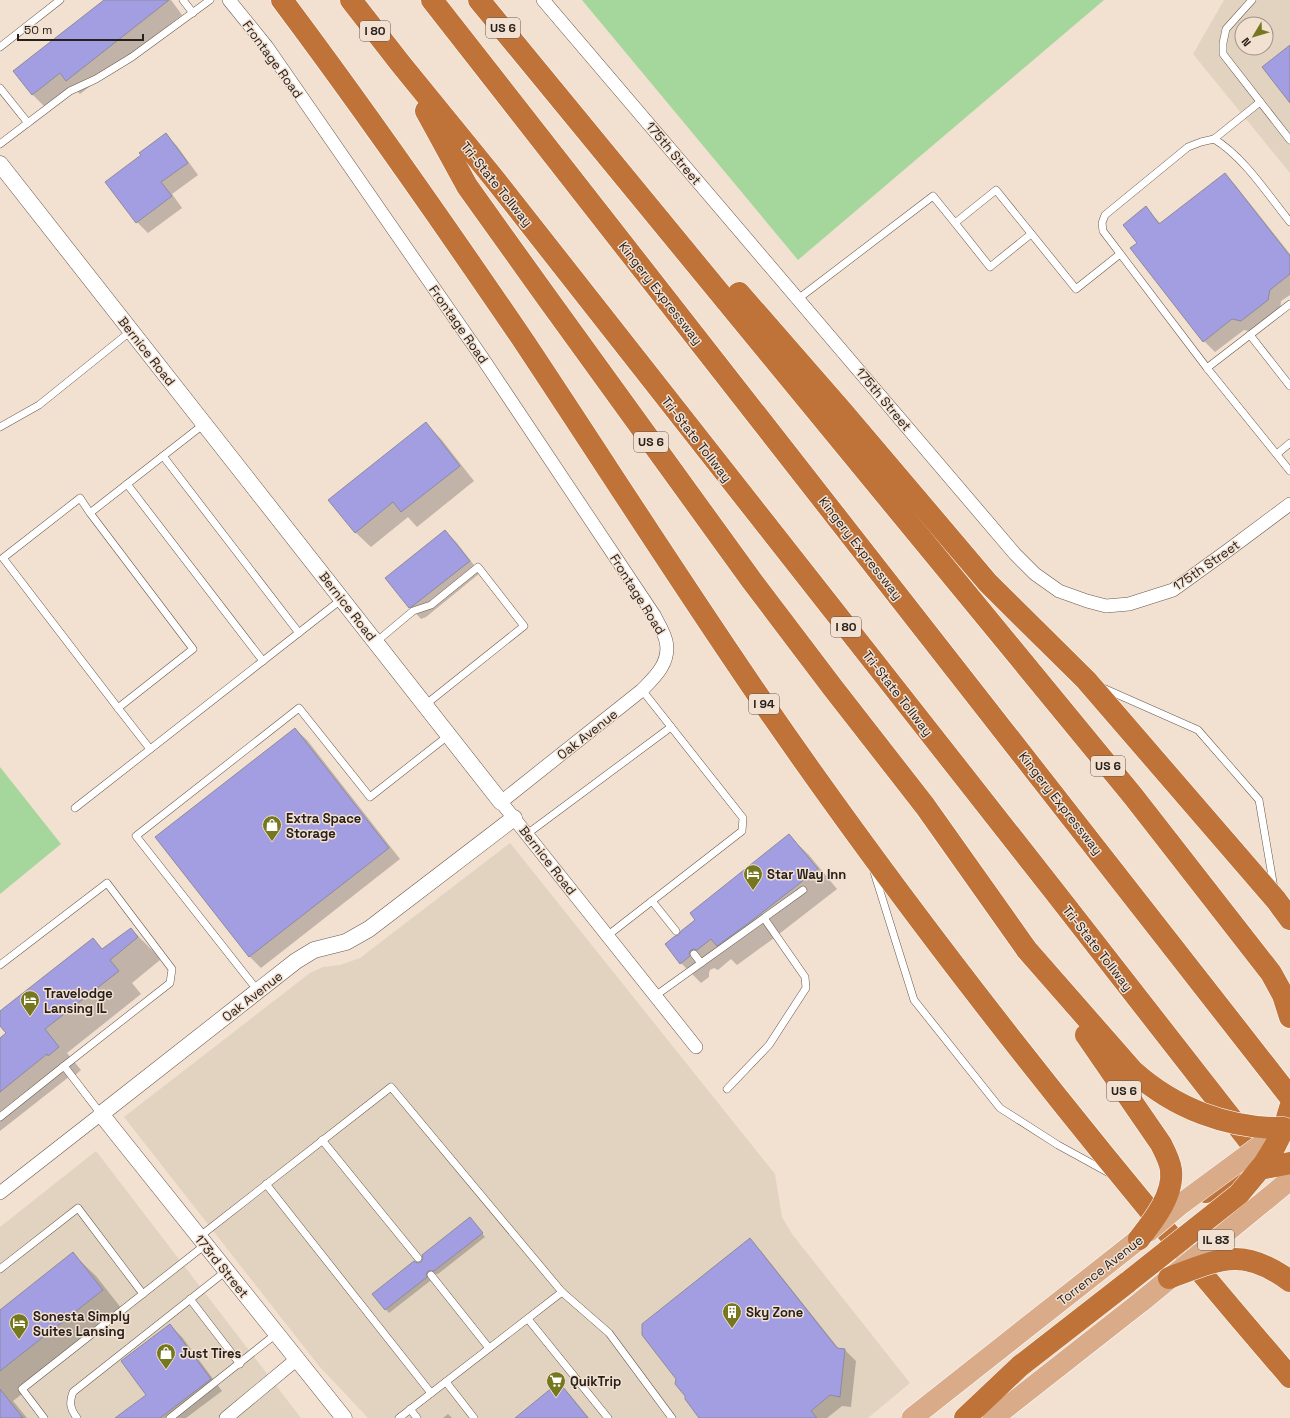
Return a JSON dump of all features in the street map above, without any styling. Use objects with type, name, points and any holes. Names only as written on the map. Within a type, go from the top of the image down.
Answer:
[{"type":"highway","name":"I 94","points":[[282,0],[343,82],[441,220],[527,347],[676,574],[763,702],[866,846],[976,995],[1126,1184],[1290,1377]]},
{"type":"highway","name":"I 80","points":[[351,0],[400,63]]},
{"type":"highway","name":"Kingery Expressway","points":[[432,0],[1290,1097]]},
{"type":"highway","name":"US 6","points":[[479,0],[1133,796],[1271,973],[1283,995],[1290,1017]]},
{"type":"highway","points":[[526,56],[598,129],[690,237],[848,417],[988,583],[1086,680],[1276,900],[1290,919]]},
{"type":"highway","name":"US 6","points":[[400,63],[467,186],[752,580],[833,688],[925,806],[1161,1144],[1168,1158],[1171,1170],[1169,1189],[1160,1209],[1139,1240]]},
{"type":"highway","name":"Tri-State Tollway","points":[[400,63],[496,181],[1290,1193]]},
{"type":"highway","points":[[1027,950],[1133,1071],[1151,1086],[1177,1102],[1218,1120],[1264,1128],[1288,1122]]},
{"type":"highway","points":[[1271,973],[1290,992]]},
{"type":"highway","points":[[965,1418],[1020,1366],[1230,1202],[1249,1184],[1260,1169],[1288,1122]]},
{"type":"highway","points":[[1181,1204],[1233,1179],[1260,1169],[1290,1163]]},
{"type":"highway","points":[[1170,1278],[1208,1264],[1232,1258],[1255,1262],[1265,1266],[1290,1281]]},
{"type":"main road","name":"Torrence Avenue","points":[[912,1418],[1139,1240],[1181,1204],[1288,1122]]},
{"type":"main road","name":"IL 83","points":[[993,1418],[1142,1301],[1290,1180]]},
{"type":"street","name":"Frontage Road","points":[[229,0],[267,47],[477,350],[654,615],[666,640],[667,650],[665,659]]},
{"type":"street","name":"175th Street","points":[[544,0],[1015,554],[1035,574],[1059,591],[1106,606],[1129,604],[1173,590],[1290,504]]},
{"type":"street","name":"Bernice Road","points":[[0,164],[696,1048]]},
{"type":"street","name":"Oak Avenue","points":[[501,802],[642,690],[662,668],[665,659]]},
{"type":"street","name":"Oak Avenue","points":[[0,1193],[296,961],[314,950],[346,942],[369,929],[514,818]]},
{"type":"street","name":"173rd Street","points":[[101,1114],[344,1418]]},
{"type":"street","points":[[226,1418],[297,1359]]},
{"type":"lane","points":[[0,47],[60,0]]},
{"type":"lane","points":[[183,0],[193,13]]},
{"type":"lane","points":[[0,144],[70,91],[96,79],[132,57],[210,0]]},
{"type":"lane","points":[[1252,0],[1226,29],[1223,43],[1223,54],[1290,140]]},
{"type":"lane","points":[[0,88],[28,123]]},
{"type":"lane","points":[[1260,102],[1214,139],[1188,147],[1105,215],[1102,223],[1103,231],[1120,254],[1207,368],[1290,471]]},
{"type":"lane","points":[[1214,139],[1227,147],[1242,162],[1290,222]]},
{"type":"lane","points":[[954,223],[996,190],[1076,289],[1120,254]]},
{"type":"lane","points":[[798,299],[933,196],[990,267],[1031,234]]},
{"type":"lane","points":[[1207,368],[1290,306]]},
{"type":"lane","points":[[0,427],[39,404],[132,331]]},
{"type":"lane","points":[[1250,335],[1290,386]]},
{"type":"lane","points":[[90,513],[204,424]]},
{"type":"lane","points":[[1277,454],[1290,443]]},
{"type":"lane","points":[[163,456],[299,633]]},
{"type":"lane","points":[[127,484],[263,661]]},
{"type":"lane","points":[[118,708],[193,649],[80,498],[3,558],[118,708],[150,749]]},
{"type":"lane","points":[[376,642],[413,611],[431,605],[478,567],[524,626],[425,705]]},
{"type":"lane","points":[[75,808],[342,599]]},
{"type":"lane","points":[[1086,680],[1134,703],[1198,730],[1259,800],[1276,900]]},
{"type":"lane","points":[[607,936],[742,831],[743,818],[642,690]]},
{"type":"lane","points":[[258,991],[136,836],[299,708],[370,797],[449,735]]},
{"type":"lane","points":[[527,834],[671,727]]},
{"type":"lane","points":[[866,846],[914,1000],[1000,1108],[1058,1145],[1075,1153],[1126,1184]]},
{"type":"lane","points":[[0,965],[107,883],[172,969],[170,984],[0,1117]]},
{"type":"lane","points":[[655,996],[803,890]]},
{"type":"lane","points":[[652,901],[676,931]]},
{"type":"lane","points":[[727,1089],[769,1045],[806,988],[805,977],[764,918]]},
{"type":"lane","points":[[694,954],[701,963]]},
{"type":"lane","points":[[64,1066],[101,1114]]},
{"type":"lane","points":[[44,1418],[22,1389],[143,1294],[266,1184],[391,1086],[562,1292],[609,1333],[672,1418]]},
{"type":"lane","points":[[322,1140],[418,1258]]},
{"type":"lane","points":[[266,1184],[431,1393]]},
{"type":"lane","points":[[0,1269],[78,1208],[143,1294]]},
{"type":"lane","points":[[77,1418],[71,1410],[70,1399],[73,1392],[226,1271]]},
{"type":"lane","points":[[431,1275],[489,1348]]},
{"type":"lane","points":[[399,1418],[562,1292]]},
{"type":"lane","points":[[190,1299],[240,1364]]},
{"type":"lane","points":[[528,1319],[608,1418]]},
{"type":"lane","points":[[170,1418],[276,1334]]},
{"type":"lane","points":[[446,1382],[471,1417]]},
{"type":"lane","points":[[410,1409],[417,1418]]},
{"type":"shaded area","points":[[1224,0],[1290,0],[1290,173],[1193,54]]},
{"type":"shaded area","points":[[510,843],[775,1174],[782,1217],[792,1234],[910,1383],[868,1418],[368,1418],[319,1366],[124,1117],[310,973],[323,967],[340,965],[360,958]]},
{"type":"shaded area","points":[[96,1151],[301,1418],[0,1418],[0,1227]]},
{"type":"green space","points":[[582,0],[1104,0],[798,260]]},
{"type":"green space","points":[[0,767],[61,844],[0,894]]},
{"type":"building","points":[[104,0],[169,0],[66,81],[60,73],[32,95],[13,71]]},
{"type":"building","points":[[1290,45],[1290,103],[1262,67]]},
{"type":"building","points":[[166,133],[188,163],[161,182],[172,196],[136,223],[105,182],[141,155],[139,153]]},
{"type":"building","points":[[1225,173],[1290,256],[1290,274],[1270,290],[1268,300],[1241,321],[1232,319],[1203,342],[1130,248],[1137,243],[1123,225],[1146,206],[1159,224]]},
{"type":"building","points":[[426,422],[460,466],[401,512],[393,502],[355,533],[328,500]]},
{"type":"building","points":[[445,530],[470,561],[409,608],[385,578]]},
{"type":"building","name":"Extra Space Storage","points":[[295,728],[389,848],[249,957],[155,837]]},
{"type":"building","name":"Star Way Inn","points":[[789,834],[818,869],[717,946],[711,939],[697,950],[691,950],[689,952],[690,956],[680,964],[665,944],[675,936],[679,935],[681,931],[695,920],[690,913]]},
{"type":"building","name":"Travelodge Lansing IL","points":[[131,928],[138,937],[110,960],[119,971],[45,1029],[59,1047],[48,1056],[47,1054],[0,1092],[0,1038],[6,1033],[0,1026],[0,1011],[93,938],[102,949]]},
{"type":"building","points":[[470,1217],[483,1233],[434,1271],[428,1271],[426,1274],[427,1277],[385,1310],[372,1294],[414,1261],[417,1263],[421,1262],[423,1259],[422,1255]]},
{"type":"building","name":"Sky Zone","points":[[750,1238],[837,1348],[845,1349],[840,1397],[830,1395],[811,1411],[817,1418],[699,1418],[685,1399],[685,1396],[675,1384],[676,1379],[642,1335],[642,1324]]},
{"type":"building","name":"Sonesta Simply Suites Lansing","points":[[73,1252],[103,1290],[0,1371],[0,1310]]},
{"type":"building","name":"Just Tires","points":[[170,1324],[211,1379],[160,1418],[115,1418],[146,1395],[121,1361]]},
{"type":"building","name":"QuikTrip","points":[[559,1382],[588,1418],[515,1418]]},
{"type":"building","points":[[0,1389],[23,1418],[0,1418]]},
{"type":"place","name":"Extra Space Storage","points":[[272,842]]},
{"type":"place","name":"Star Way Inn","points":[[753,891]]},
{"type":"place","name":"Travelodge Lansing IL","points":[[30,1017]]},
{"type":"place","name":"Sky Zone","points":[[732,1329]]},
{"type":"place","name":"Sonesta Simply Suites Lansing","points":[[19,1340]]},
{"type":"place","name":"Just Tires","points":[[166,1370]]},
{"type":"place","name":"QuikTrip","points":[[556,1398]]}]
